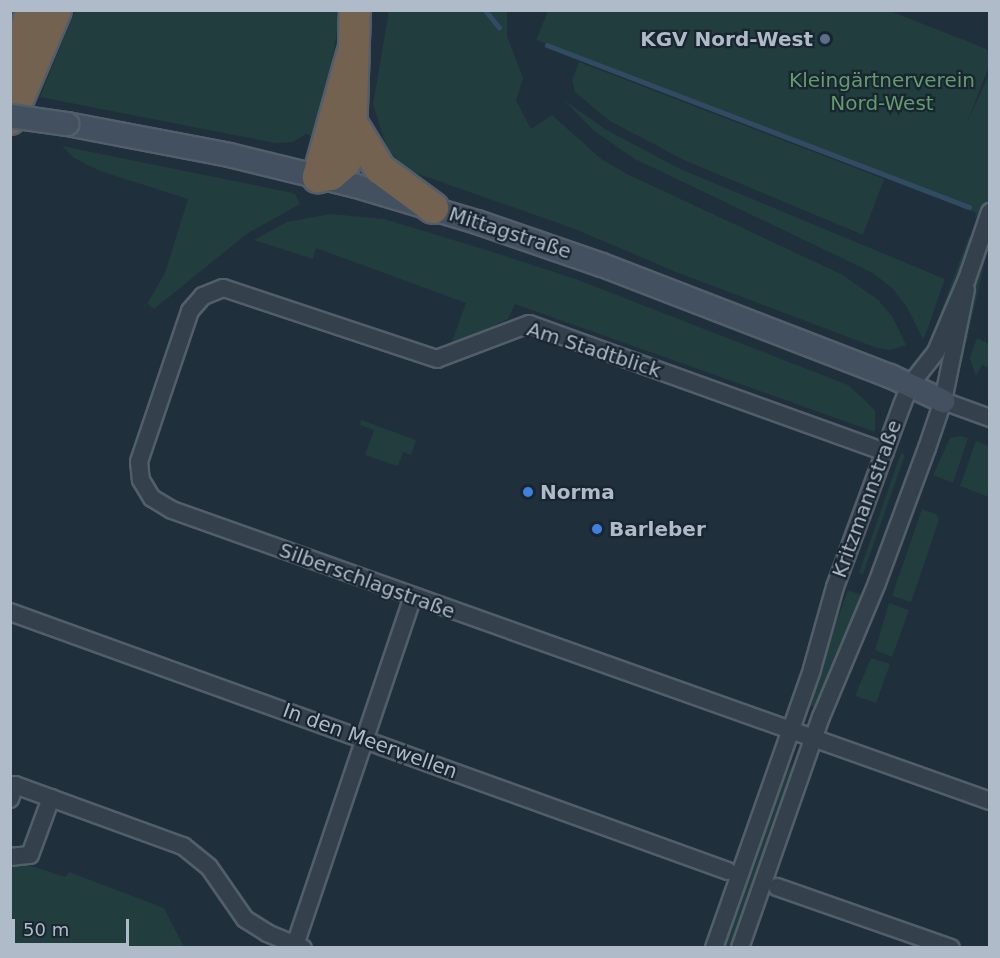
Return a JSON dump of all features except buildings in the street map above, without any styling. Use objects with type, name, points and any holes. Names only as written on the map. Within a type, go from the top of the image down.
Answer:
[{"type":"highway","points":[[352,54],[318,177],[332,175],[345,163],[352,123],[352,54],[356,10]]},
{"type":"highway","points":[[10,63],[51,13]]},
{"type":"highway","points":[[10,118],[51,13]]},
{"type":"highway","points":[[352,123],[380,169],[433,208]]},
{"type":"street","name":"Mittagstraße","points":[[10,118],[68,124],[229,155],[433,208],[592,261],[990,418]]},
{"type":"street","name":"Kritzmannstraße","points":[[714,948],[791,730],[835,588],[910,385],[936,352],[967,279],[990,212]]},
{"type":"street","name":"Kritzmannstraße","points":[[740,948],[813,738],[877,583],[943,401],[967,279]]},
{"type":"street","name":"Am Stadtblick","points":[[203,296],[218,289],[237,290],[436,359],[528,324],[885,452]]},
{"type":"street","name":"Silberschlagstraße","points":[[203,296],[190,311],[139,462],[141,480],[152,498],[172,510],[791,730]]},
{"type":"street","points":[[10,799],[15,785],[190,850],[209,867],[246,919],[299,946],[363,739],[413,597]]},
{"type":"street","name":"In den Meerwellen","points":[[10,612],[728,871]]},
{"type":"street","points":[[791,730],[990,801]]},
{"type":"street","points":[[10,857],[30,855],[51,798]]},
{"type":"street","points":[[777,887],[951,948]]},
{"type":"green space","points":[[75,11],[340,11],[320,139],[306,134],[293,142],[275,143],[40,97]]},
{"type":"green space","points":[[389,11],[507,11],[507,36],[523,78],[516,100],[531,129],[552,115],[601,159],[627,174],[843,275],[878,300],[892,316],[906,345],[890,350],[877,348],[676,272],[575,229],[410,171],[387,149],[373,104]]},
{"type":"green space","name":"Kleingärtnerverein Nord-West","points":[[548,11],[890,11],[989,50],[989,66],[968,120],[989,75],[989,218],[981,214],[975,218],[976,213],[536,40]]},
{"type":"green space","points":[[579,62],[884,179],[863,235],[684,160],[610,121],[575,92],[572,80]]},
{"type":"green space","points":[[564,100],[605,129],[680,169],[945,279],[925,336],[923,339],[907,307],[893,289],[873,273],[635,159],[593,130]]},
{"type":"green space","points":[[62,146],[288,192],[295,194],[300,204],[248,233],[154,309],[147,304],[165,273],[188,199],[100,171],[74,158]]},
{"type":"green space","points":[[330,214],[384,219],[578,280],[848,385],[875,410],[875,432],[515,304],[508,319],[450,347],[466,303],[316,248],[313,259],[254,240],[287,222]]},
{"type":"green space","points":[[969,236],[972,238],[941,323],[937,322]]},
{"type":"green space","points":[[989,243],[962,362],[959,362],[973,289]]},
{"type":"green space","points":[[977,338],[989,344],[990,368],[982,365],[976,376],[970,358]]},
{"type":"green space","points":[[361,420],[416,440],[411,455],[403,452],[398,466],[365,455],[374,430],[360,425]]},
{"type":"green space","points":[[960,436],[968,438],[953,483],[933,475],[950,438]]},
{"type":"green space","points":[[976,441],[989,446],[989,497],[960,486]]},
{"type":"green space","points":[[901,453],[905,455],[863,574],[859,573]]},
{"type":"green space","points":[[922,509],[936,514],[939,520],[911,602],[892,596]]},
{"type":"green space","points":[[848,590],[861,595],[819,709],[806,704]]},
{"type":"green space","points":[[889,603],[909,610],[892,657],[875,650]]},
{"type":"green space","points":[[871,658],[890,664],[876,703],[855,696]]},
{"type":"green space","points":[[792,765],[801,768],[736,947],[721,948],[778,786]]},
{"type":"green space","points":[[10,859],[65,877],[69,872],[164,908],[184,947],[11,947]]},
{"type":"waterway","points":[[486,11],[499,27]]},
{"type":"waterway","points":[[547,45],[969,207]]},
{"type":"place","name":"KGV Nord-West","points":[[825,39]]},
{"type":"place","name":"Norma","points":[[528,492]]},
{"type":"place","name":"Barleber","points":[[597,529]]}]
